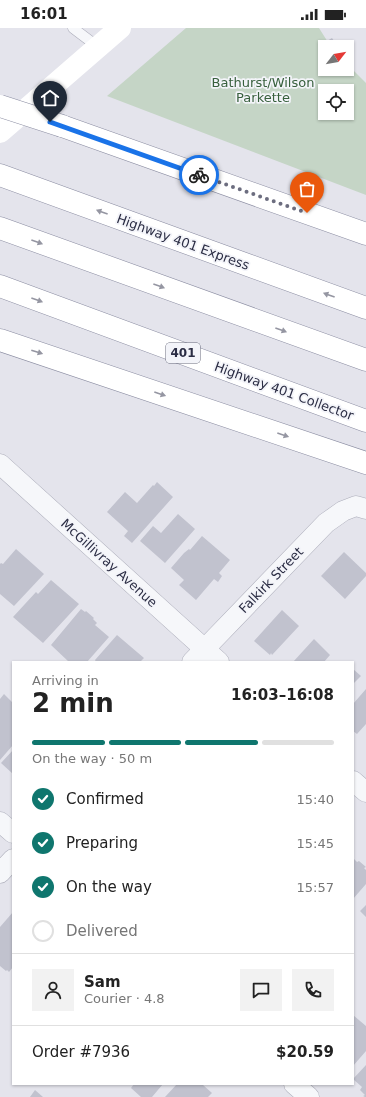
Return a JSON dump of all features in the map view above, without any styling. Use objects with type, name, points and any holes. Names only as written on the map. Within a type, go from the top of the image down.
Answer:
[{"type":"main road","points":[[0,132],[120,28]]},
{"type":"main road","points":[[0,106],[73,130],[366,234]]},
{"type":"main road","name":"Highway 401 Express","points":[[5,177],[366,308]]},
{"type":"main road","points":[[0,228],[366,360]]},
{"type":"main road","name":"Highway 401 Collector","points":[[0,286],[366,421]]},
{"type":"main road","points":[[0,340],[366,463]]},
{"type":"street","name":"McGillivray Avenue","points":[[0,464],[198,655],[216,661]]},
{"type":"street","name":"Falkirk Street","points":[[198,655],[326,523],[343,511],[361,507]]},
{"type":"street","points":[[354,782],[366,792]]},
{"type":"street","points":[[0,822],[12,832]]},
{"type":"street","points":[[0,873],[12,860]]},
{"type":"street","points":[[295,1085],[309,1097]]},
{"type":"lane","points":[[73,28],[98,47]]},
{"type":"green space","name":"Bathurst/Wilson Parkette","points":[[186,28],[319,28],[327,40],[318,40],[318,76],[354,76],[354,71],[366,83],[366,195],[107,96]]},
{"type":"building","points":[[157,482],[173,497],[132,543],[124,536],[128,531],[107,512],[125,492],[137,503]]},
{"type":"building","points":[[178,514],[195,529],[165,563],[140,541],[153,526],[161,533]]},
{"type":"building","points":[[202,536],[230,560],[219,573],[222,576],[218,582],[214,579],[196,600],[179,585],[184,580],[171,568]]},
{"type":"building","points":[[16,549],[44,574],[14,606],[0,594],[0,564],[3,564]]},
{"type":"building","points":[[344,552],[366,573],[366,576],[345,599],[321,576]]},
{"type":"building","points":[[51,580],[79,604],[43,643],[13,617],[36,592],[38,594]]},
{"type":"building","points":[[81,609],[85,612],[86,611],[94,618],[93,619],[97,623],[95,625],[109,637],[88,661],[68,661],[51,645]]},
{"type":"building","points":[[282,610],[299,626],[272,655],[271,653],[270,655],[254,641]]},
{"type":"building","points":[[117,635],[144,658],[141,661],[95,660]]},
{"type":"building","points":[[314,639],[330,655],[325,661],[294,661]]},
{"type":"building","points":[[354,670],[361,676],[354,683]]},
{"type":"building","points":[[366,689],[366,724],[357,734],[354,732],[354,703]]},
{"type":"building","points":[[4,694],[12,702],[12,746],[0,760],[0,699]]},
{"type":"building","points":[[12,751],[12,773],[1,763]]},
{"type":"building","points":[[354,859],[366,867],[364,868],[366,870],[366,884],[354,898]]},
{"type":"building","points":[[366,905],[366,917],[360,911]]},
{"type":"building","points":[[12,913],[12,968],[9,972],[0,966],[0,927]]},
{"type":"building","points":[[354,1016],[366,1026],[366,1051],[354,1065]]},
{"type":"building","points":[[366,1065],[366,1097],[363,1096],[365,1095],[360,1090],[362,1087],[354,1080],[354,1078]]},
{"type":"building","points":[[133,1085],[162,1085],[152,1097],[141,1097],[131,1088]]},
{"type":"building","points":[[176,1085],[203,1085],[212,1093],[208,1097],[165,1097]]},
{"type":"building","points":[[35,1090],[43,1097],[30,1097]]},
{"type":"way so far","points":[[199,175],[307,213]]},
{"type":"route","points":[[50,122],[199,175]]}]
